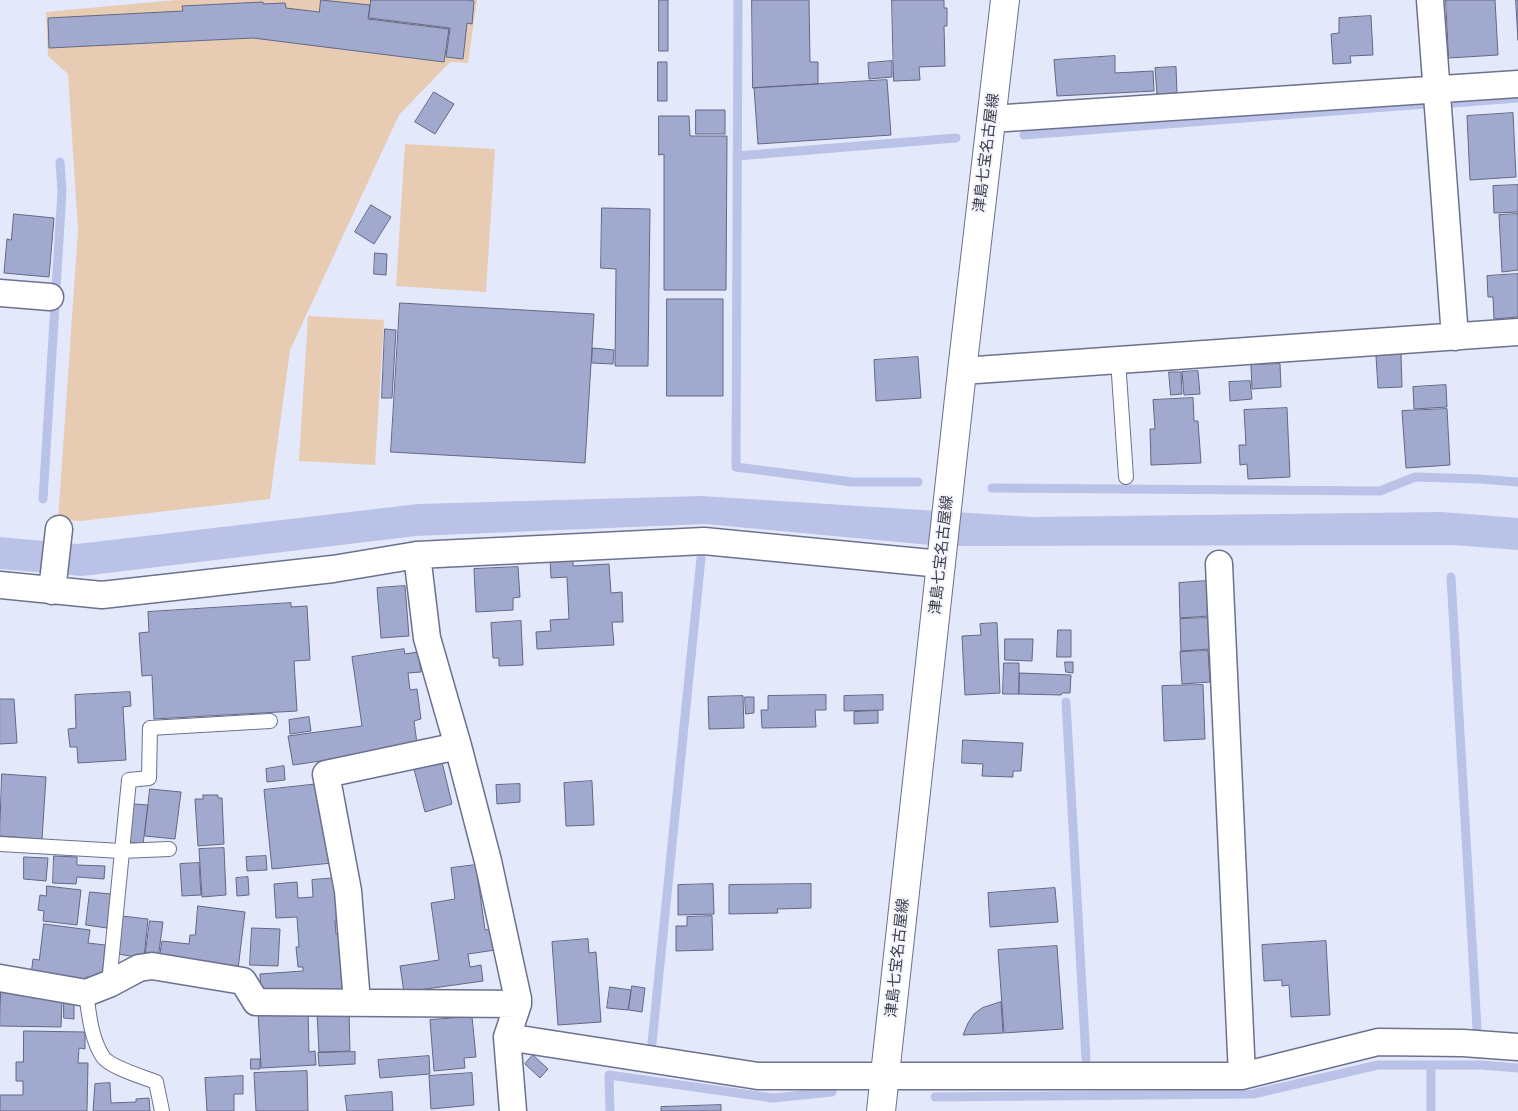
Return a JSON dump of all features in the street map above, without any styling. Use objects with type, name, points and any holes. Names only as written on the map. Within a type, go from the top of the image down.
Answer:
[{"type":"main road","name":"津島七宝名古屋線","points":[[881,1111],[962,371],[1005,0]]},
{"type":"street","points":[[1430,0],[1455,337]]},
{"type":"street","points":[[991,119],[1438,91],[1518,84]]},
{"type":"street","points":[[0,293],[50,297]]},
{"type":"street","points":[[962,371],[1518,332]]},
{"type":"street","points":[[53,586],[58,535]]},
{"type":"street","points":[[0,585],[53,586],[102,595],[333,569],[417,555],[704,541],[942,560]]},
{"type":"street","points":[[417,555],[427,638],[488,860],[518,999],[507,1038],[513,1111]]},
{"type":"street","points":[[1219,564],[1242,1076]]},
{"type":"street","points":[[357,1002],[348,891],[326,774],[458,746]]},
{"type":"street","points":[[0,978],[98,989],[139,968],[152,966],[243,982],[256,1002],[518,1004]]},
{"type":"street","points":[[507,1038],[758,1076],[1242,1076],[1378,1042],[1463,1043],[1518,1047]]},
{"type":"lane","points":[[1118,360],[1126,477]]},
{"type":"lane","points":[[162,1111],[156,1082],[121,1068],[104,1058],[92,1032],[122,851],[128,780],[149,778],[150,728],[270,721]]},
{"type":"lane","points":[[0,844],[122,851],[169,849]]},
{"type":"shaded area","points":[[176,0],[477,0],[468,63],[450,62],[399,115],[290,350],[270,499],[81,521],[58,520],[78,230],[68,74],[48,56],[46,12]]},
{"type":"shaded area","points":[[405,144],[495,149],[486,292],[396,286]]},
{"type":"shaded area","points":[[308,316],[384,320],[375,465],[299,461]]},
{"type":"water","points":[[701,496],[1033,517],[1442,512],[1518,518],[1518,550],[1453,545],[941,546],[705,524],[416,536],[82,576],[0,569],[0,537],[77,544],[418,504]]},
{"type":"building","points":[[321,0],[370,5],[368,19],[449,29],[444,62],[253,38],[49,48],[48,18],[183,11],[182,6],[263,2],[263,4],[285,3],[286,8],[319,12]]},
{"type":"building","points":[[371,0],[474,1],[472,24],[467,23],[463,59],[446,57],[450,28],[369,18]]},
{"type":"building","points":[[659,0],[668,0],[668,51],[659,51]]},
{"type":"building","points":[[752,0],[809,0],[810,62],[818,62],[818,84],[753,88]]},
{"type":"building","points":[[892,0],[944,0],[944,8],[947,8],[947,26],[944,26],[945,66],[919,67],[920,80],[894,81]]},
{"type":"building","points":[[1446,0],[1495,0],[1498,55],[1449,58]]},
{"type":"building","points":[[1516,0],[1518,0],[1518,40]]},
{"type":"building","points":[[1371,16],[1373,55],[1350,56],[1351,63],[1333,64],[1331,34],[1339,33],[1339,18]]},
{"type":"building","points":[[1115,56],[1115,73],[1153,71],[1154,91],[1057,96],[1054,60]]},
{"type":"building","points":[[892,61],[892,77],[869,79],[868,63]]},
{"type":"building","points":[[658,62],[667,62],[667,101],[658,101]]},
{"type":"building","points":[[1176,67],[1177,93],[1157,94],[1155,68]]},
{"type":"building","points":[[887,80],[891,135],[758,144],[754,88]]},
{"type":"building","points":[[434,92],[454,104],[435,134],[415,122]]},
{"type":"building","points":[[696,110],[725,110],[725,134],[696,134]]},
{"type":"building","points":[[1513,113],[1516,177],[1470,180],[1467,116]]},
{"type":"building","points":[[659,116],[689,116],[690,136],[727,136],[726,290],[664,290],[664,154],[659,155]]},
{"type":"building","points":[[1518,185],[1518,212],[1494,213],[1493,186]]},
{"type":"building","points":[[371,205],[391,217],[374,244],[355,232]]},
{"type":"building","points":[[602,208],[650,209],[648,366],[615,366],[616,269],[601,268]]},
{"type":"building","points":[[14,214],[54,218],[49,277],[4,273],[7,239],[11,240]]},
{"type":"building","points":[[1518,214],[1518,270],[1502,272],[1499,215]]},
{"type":"building","points":[[375,253],[387,254],[386,275],[374,274]]},
{"type":"building","points":[[1518,274],[1518,317],[1494,319],[1493,297],[1488,297],[1487,276]]},
{"type":"building","points":[[667,299],[723,299],[723,396],[667,396]]},
{"type":"building","points":[[400,303],[594,314],[585,463],[391,452]]},
{"type":"building","points":[[385,329],[396,330],[392,398],[382,398]]},
{"type":"building","points":[[593,348],[614,350],[613,364],[592,363]]},
{"type":"building","points":[[1401,354],[1402,387],[1378,388],[1376,356]]},
{"type":"building","points":[[918,357],[921,398],[876,401],[874,360]]},
{"type":"building","points":[[1280,364],[1281,387],[1252,389],[1251,365]]},
{"type":"building","points":[[1198,371],[1200,394],[1184,395],[1182,372]]},
{"type":"building","points":[[1169,372],[1181,372],[1182,394],[1171,395]]},
{"type":"building","points":[[1250,381],[1252,399],[1230,401],[1229,382]]},
{"type":"building","points":[[1446,385],[1447,407],[1414,409],[1413,387]]},
{"type":"building","points":[[1193,398],[1194,421],[1198,421],[1201,463],[1151,465],[1150,429],[1155,429],[1153,400]]},
{"type":"building","points":[[1287,408],[1290,477],[1248,479],[1247,464],[1240,465],[1239,445],[1246,445],[1244,410]]},
{"type":"building","points":[[1447,409],[1450,465],[1406,468],[1402,411]]},
{"type":"building","points":[[573,558],[573,566],[609,564],[611,593],[622,592],[623,622],[612,622],[614,645],[537,649],[536,632],[551,631],[550,620],[569,619],[567,577],[551,578],[550,559]]},
{"type":"building","points":[[518,567],[520,597],[513,598],[513,610],[476,612],[474,569]]},
{"type":"building","points":[[1207,581],[1209,616],[1180,618],[1179,583]]},
{"type":"building","points":[[405,586],[409,636],[381,638],[377,588]]},
{"type":"building","points":[[291,603],[291,607],[307,606],[310,660],[294,661],[297,711],[154,719],[152,675],[142,676],[139,633],[149,632],[148,612]]},
{"type":"building","points":[[1208,618],[1210,649],[1181,651],[1180,619]]},
{"type":"building","points":[[521,621],[523,665],[499,666],[499,658],[493,658],[491,623]]},
{"type":"building","points":[[997,623],[1000,693],[965,695],[962,636],[981,635],[980,624]]},
{"type":"building","points":[[1058,630],[1071,630],[1071,657],[1057,657]]},
{"type":"building","points":[[1005,639],[1033,639],[1032,661],[1005,660]]},
{"type":"building","points":[[404,649],[405,654],[418,652],[421,672],[408,673],[410,690],[417,689],[421,719],[414,721],[417,744],[374,750],[375,753],[293,765],[288,736],[362,726],[352,657]]},
{"type":"building","points":[[1208,651],[1210,682],[1182,684],[1180,652]]},
{"type":"building","points":[[1065,662],[1073,662],[1073,673],[1066,672]]},
{"type":"building","points":[[1004,663],[1019,663],[1019,694],[1003,694]]},
{"type":"building","points":[[1020,673],[1071,675],[1070,693],[1062,693],[1061,695],[1019,694]]},
{"type":"building","points":[[1203,685],[1205,739],[1164,741],[1162,686]]},
{"type":"building","points":[[130,692],[131,706],[123,707],[126,760],[78,763],[77,747],[70,747],[68,729],[76,728],[75,695]]},
{"type":"building","points":[[826,695],[826,710],[815,710],[816,727],[762,728],[761,710],[768,710],[768,696]]},
{"type":"building","points":[[883,695],[883,710],[844,711],[844,696]]},
{"type":"building","points":[[743,696],[744,728],[709,729],[708,697]]},
{"type":"building","points":[[745,697],[754,697],[754,713],[746,714]]},
{"type":"building","points":[[0,699],[14,699],[17,743],[0,744]]},
{"type":"building","points":[[878,711],[878,723],[854,724],[854,712]]},
{"type":"building","points":[[309,717],[311,731],[290,734],[289,720]]},
{"type":"building","points":[[963,740],[1023,743],[1021,771],[1013,771],[1013,777],[982,776],[983,764],[962,763]]},
{"type":"building","points":[[442,762],[452,804],[425,812],[414,769]]},
{"type":"building","points":[[284,766],[285,780],[267,782],[266,769]]},
{"type":"building","points":[[2,774],[46,777],[42,839],[0,836]]},
{"type":"building","points":[[592,781],[594,825],[566,826],[564,783]]},
{"type":"building","points":[[319,784],[324,836],[329,836],[332,863],[272,869],[264,790]]},
{"type":"building","points":[[520,784],[520,802],[497,804],[496,785]]},
{"type":"building","points":[[150,789],[181,792],[175,839],[145,836]]},
{"type":"building","points":[[203,795],[218,795],[218,798],[222,798],[224,844],[198,846],[195,799],[203,799]]},
{"type":"building","points":[[134,804],[148,805],[143,844],[130,842]]},
{"type":"building","points":[[224,848],[226,895],[202,897],[199,849]]},
{"type":"building","points":[[54,856],[77,857],[77,865],[105,866],[104,879],[77,877],[76,884],[53,883]]},
{"type":"building","points":[[266,856],[267,870],[247,871],[246,857]]},
{"type":"building","points":[[24,857],[48,858],[46,881],[24,879]]},
{"type":"building","points":[[199,863],[201,895],[182,896],[180,864]]},
{"type":"building","points":[[476,865],[485,930],[492,929],[495,950],[468,954],[470,967],[481,965],[483,981],[404,992],[400,966],[439,960],[431,903],[455,899],[451,868]]},
{"type":"building","points":[[248,877],[249,895],[237,896],[236,878]]},
{"type":"building","points":[[337,878],[339,920],[335,920],[336,934],[343,934],[345,966],[341,966],[342,989],[261,994],[260,974],[303,971],[303,967],[298,967],[296,947],[299,947],[297,917],[276,918],[274,884],[297,882],[298,898],[313,897],[312,880]]},
{"type":"building","points":[[713,884],[714,914],[678,915],[678,885]]},
{"type":"building","points":[[811,884],[811,908],[777,909],[778,913],[729,914],[729,885]]},
{"type":"building","points":[[47,886],[81,890],[77,925],[43,921],[44,911],[38,910],[40,895],[46,896]]},
{"type":"building","points":[[1055,888],[1058,922],[990,927],[988,893]]},
{"type":"building","points":[[90,892],[111,894],[107,928],[86,925]]},
{"type":"building","points":[[198,906],[245,912],[238,969],[159,959],[162,941],[189,944],[190,935],[195,935]]},
{"type":"building","points":[[122,916],[148,919],[144,958],[117,954]]},
{"type":"building","points":[[712,916],[713,950],[676,951],[676,926],[687,926],[687,917]]},
{"type":"building","points":[[150,921],[163,922],[158,959],[145,958]]},
{"type":"building","points":[[44,924],[90,930],[88,943],[105,945],[102,979],[86,977],[85,981],[31,975],[33,959],[39,960]]},
{"type":"building","points":[[252,928],[280,929],[278,966],[250,965]]},
{"type":"building","points":[[588,939],[589,953],[596,952],[601,1022],[558,1025],[552,942]]},
{"type":"building","points":[[1326,941],[1330,1015],[1291,1017],[1289,985],[1282,986],[1282,980],[1264,981],[1262,945]]},
{"type":"building","points":[[1057,946],[1063,1029],[1004,1033],[998,950]]},
{"type":"building","points":[[632,986],[645,988],[642,1012],[629,1010]]},
{"type":"building","points":[[610,987],[631,990],[628,1010],[607,1008]]},
{"type":"building","points":[[1,991],[33,992],[33,998],[62,999],[61,1027],[0,1026]]},
{"type":"building","points":[[64,1000],[74,1000],[74,1019],[64,1018]]},
{"type":"building","points":[[1001,1002],[1003,1033],[963,1035],[974,1014],[982,1008]]},
{"type":"building","points":[[308,1010],[309,1052],[315,1051],[316,1065],[261,1068],[258,1012]]},
{"type":"building","points":[[349,1011],[350,1051],[319,1052],[317,1012]]},
{"type":"building","points":[[472,1017],[476,1057],[464,1058],[465,1068],[434,1071],[430,1020]]},
{"type":"building","points":[[24,1031],[85,1032],[85,1049],[79,1048],[78,1063],[88,1063],[87,1111],[0,1111],[0,1095],[23,1095],[23,1081],[16,1081],[16,1062],[23,1062]]},
{"type":"building","points":[[355,1052],[355,1064],[319,1066],[318,1053]]},
{"type":"building","points":[[533,1055],[548,1069],[540,1078],[525,1064]]},
{"type":"building","points":[[429,1056],[430,1074],[380,1078],[378,1060]]},
{"type":"building","points":[[251,1059],[260,1059],[260,1069],[251,1069]]},
{"type":"building","points":[[307,1071],[308,1111],[256,1111],[254,1073]]},
{"type":"building","points":[[472,1073],[474,1105],[431,1109],[429,1076]]},
{"type":"building","points":[[243,1076],[243,1094],[234,1094],[234,1111],[207,1111],[205,1078]]},
{"type":"building","points":[[110,1083],[111,1103],[136,1102],[136,1099],[149,1098],[150,1111],[93,1111],[95,1084]]},
{"type":"building","points":[[392,1092],[393,1111],[347,1111],[345,1096]]},
{"type":"building","points":[[721,1105],[721,1111],[661,1111],[661,1107]]},
{"type":"waterway","points":[[738,0],[736,467],[852,482],[918,482]]},
{"type":"waterway","points":[[1453,103],[1518,98]]},
{"type":"waterway","points":[[1024,135],[1425,104]]},
{"type":"waterway","points":[[737,156],[956,138]]},
{"type":"waterway","points":[[43,499],[62,191],[60,162]]},
{"type":"waterway","points":[[992,488],[1380,491],[1415,477],[1518,482]]},
{"type":"waterway","points":[[652,1043],[701,558]]},
{"type":"waterway","points":[[1451,577],[1477,1028]]},
{"type":"waterway","points":[[1066,702],[1086,1059]]},
{"type":"waterway","points":[[935,1097],[1253,1094],[1378,1065],[1431,1065],[1431,1111]]},
{"type":"waterway","points":[[1431,1065],[1481,1065],[1518,1068]]},
{"type":"waterway","points":[[610,1111],[609,1075],[773,1098],[832,1092]]}]
